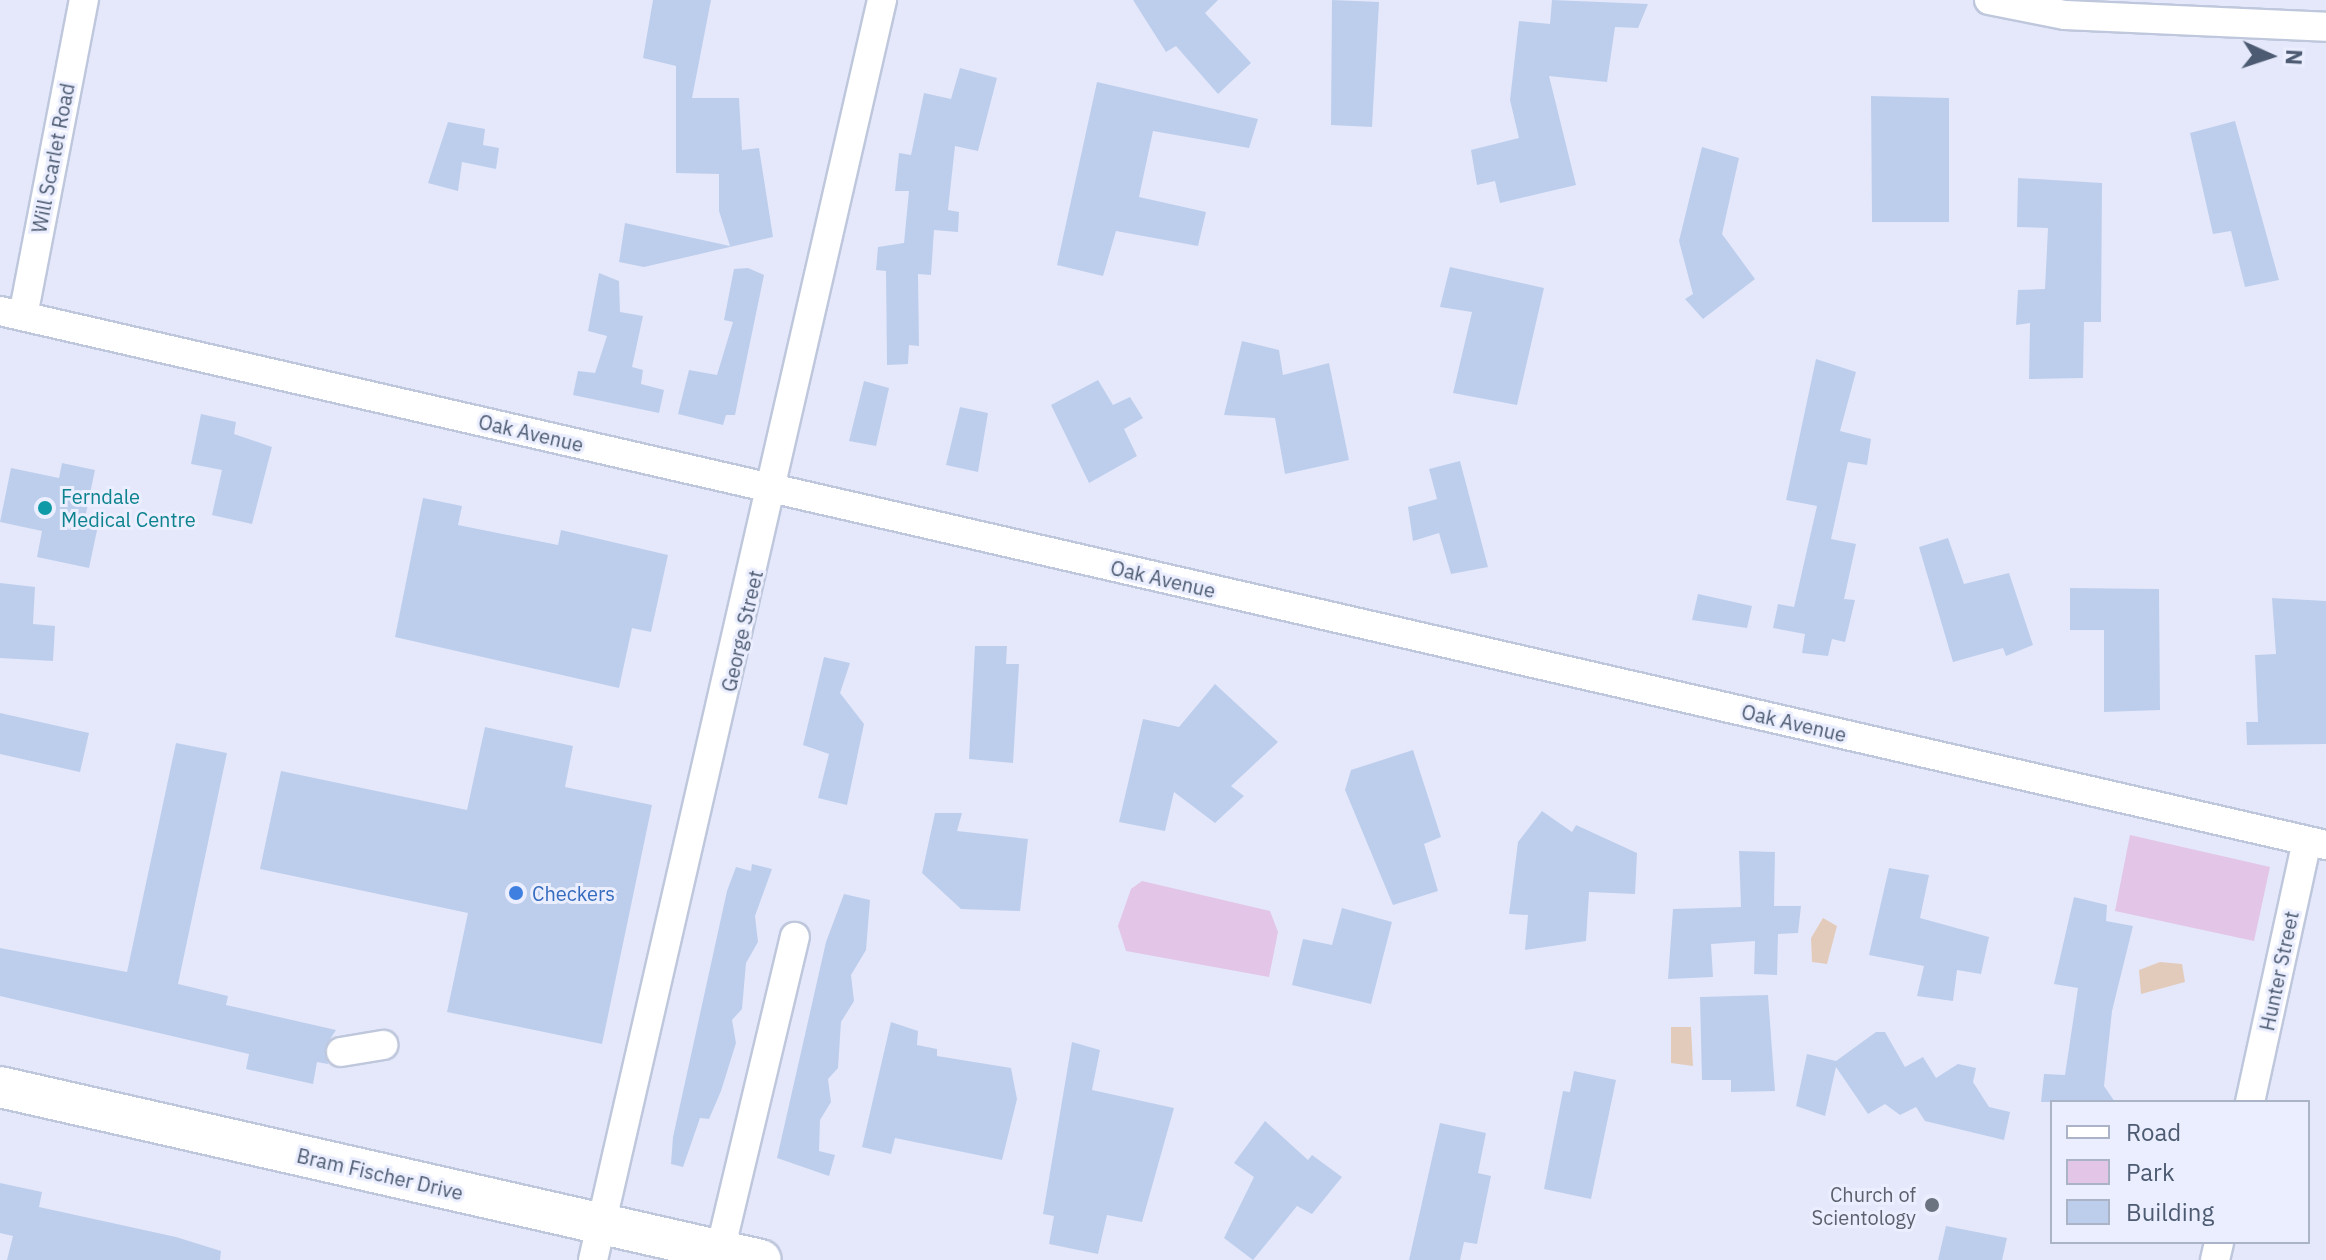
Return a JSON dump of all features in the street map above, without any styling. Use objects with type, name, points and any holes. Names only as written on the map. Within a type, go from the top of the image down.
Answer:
[{"type":"main road","name":"Bram Fischer Drive","points":[[0,1087],[598,1243],[720,1251],[761,1260]]},
{"type":"street","name":"Will Scarlet Road","points":[[12,313],[84,0]]},
{"type":"street","name":"George Street","points":[[598,1243],[774,490],[882,0]]},
{"type":"street","points":[[2003,1],[2065,15],[2326,27]]},
{"type":"street","name":"Oak Avenue","points":[[12,313],[2317,843]]},
{"type":"street","name":"Hunter Street","points":[[2251,1100],[2317,843]]},
{"type":"street","points":[[720,1251],[795,937]]},
{"type":"street","points":[[341,1052],[383,1045]]},
{"type":"green space","points":[[2130,835],[2270,867],[2254,941],[2115,911]]},
{"type":"green space","points":[[1142,881],[1270,911],[1278,932],[1269,977],[1126,951],[1118,926],[1131,889]]},
{"type":"shaded area","points":[[1823,918],[1837,926],[1827,964],[1812,962],[1811,938]]},
{"type":"shaded area","points":[[2160,962],[2182,964],[2185,982],[2141,994],[2139,970]]},
{"type":"shaded area","points":[[1671,1027],[1691,1027],[1693,1066],[1671,1063]]},
{"type":"building","points":[[653,0],[711,0],[692,98],[739,98],[742,150],[759,148],[773,237],[644,267],[619,262],[625,223],[730,246],[719,211],[719,174],[676,173],[676,66],[643,58]]},
{"type":"building","points":[[1133,0],[1218,0],[1205,13],[1251,63],[1218,94],[1176,46],[1166,52]]},
{"type":"building","points":[[1332,0],[1379,2],[1372,127],[1331,125]]},
{"type":"building","points":[[1552,0],[1648,4],[1638,28],[1615,27],[1607,82],[1549,76],[1576,185],[1500,203],[1495,181],[1477,185],[1471,150],[1519,138],[1510,100],[1519,21],[1550,24]]},
{"type":"building","points":[[960,68],[997,78],[978,151],[955,146],[948,210],[959,212],[958,232],[934,230],[931,275],[918,274],[919,346],[909,345],[908,364],[887,365],[886,271],[876,270],[878,247],[904,243],[909,191],[895,191],[899,153],[911,155],[924,93],[951,99]]},
{"type":"building","points":[[1097,82],[1258,119],[1249,148],[1153,131],[1139,197],[1206,212],[1198,246],[1116,231],[1103,276],[1057,265]]},
{"type":"building","points":[[1871,96],[1949,98],[1949,222],[1872,222]]},
{"type":"building","points":[[2235,121],[2279,280],[2245,287],[2231,231],[2213,234],[2190,133]]},
{"type":"building","points":[[448,122],[485,129],[483,145],[499,148],[496,169],[462,162],[458,191],[428,183]]},
{"type":"building","points":[[1702,147],[1739,158],[1722,234],[1755,279],[1703,319],[1685,299],[1693,294],[1679,241]]},
{"type":"building","points":[[2018,178],[2102,183],[2101,322],[2084,322],[2083,378],[2029,379],[2030,323],[2016,325],[2018,290],[2045,289],[2048,228],[2017,227]]},
{"type":"building","points":[[1450,267],[1544,288],[1517,405],[1453,393],[1472,312],[1440,307]]},
{"type":"building","points":[[748,268],[764,275],[735,415],[726,415],[723,425],[678,414],[689,370],[717,375],[733,322],[724,320],[734,269]]},
{"type":"building","points":[[599,273],[619,281],[620,312],[643,316],[632,367],[643,370],[641,384],[664,390],[659,413],[573,395],[578,371],[595,373],[607,336],[588,331]]},
{"type":"building","points":[[1242,341],[1279,350],[1283,375],[1329,363],[1349,460],[1285,474],[1275,418],[1224,415]]},
{"type":"building","points":[[1816,359],[1856,372],[1840,431],[1871,439],[1867,465],[1848,462],[1831,539],[1856,544],[1844,599],[1855,600],[1845,642],[1832,639],[1828,656],[1802,653],[1805,634],[1773,628],[1778,604],[1794,607],[1817,506],[1786,500]]},
{"type":"building","points":[[1098,380],[1113,405],[1130,397],[1143,418],[1124,429],[1137,456],[1089,483],[1051,405]]},
{"type":"building","points":[[864,381],[889,388],[876,446],[849,441]]},
{"type":"building","points":[[960,407],[988,413],[978,472],[946,465]]},
{"type":"building","points":[[201,414],[236,422],[234,434],[272,447],[252,524],[212,515],[222,470],[191,464]]},
{"type":"building","points":[[1460,461],[1488,567],[1451,574],[1439,533],[1413,541],[1408,507],[1437,499],[1429,469]]},
{"type":"building","name":"Ferndale Medical Centre","points":[[62,463],[95,470],[85,518],[99,521],[89,568],[37,557],[42,531],[0,522],[11,468],[59,478]]},
{"type":"building","points":[[423,498],[462,506],[458,525],[558,545],[561,530],[668,555],[651,632],[632,628],[619,688],[395,637]]},
{"type":"building","points":[[1948,538],[1964,584],[2009,573],[2033,645],[2006,656],[2003,648],[1953,662],[1919,547]]},
{"type":"building","points":[[0,583],[35,587],[33,624],[55,626],[53,661],[0,658]]},
{"type":"building","points":[[2070,588],[2159,589],[2160,710],[2104,712],[2104,630],[2070,630]]},
{"type":"building","points":[[1698,594],[1752,606],[1747,628],[1692,620]]},
{"type":"building","points":[[2272,598],[2326,601],[2326,744],[2247,745],[2246,722],[2258,722],[2255,655],[2276,654]]},
{"type":"building","points":[[975,646],[1007,646],[1006,664],[1019,664],[1013,763],[969,759]]},
{"type":"building","points":[[824,657],[850,663],[840,693],[864,724],[847,805],[818,798],[829,754],[803,745]]},
{"type":"building","points":[[1215,684],[1278,742],[1231,786],[1244,796],[1215,823],[1174,792],[1165,831],[1119,822],[1143,719],[1179,727]]},
{"type":"building","points":[[0,713],[89,733],[80,772],[0,754]]},
{"type":"building","points":[[485,727],[573,746],[565,787],[652,805],[602,1044],[447,1012],[468,913],[260,869],[281,771],[467,810]]},
{"type":"building","points":[[176,743],[227,753],[178,984],[228,996],[226,1005],[336,1030],[325,1047],[328,1064],[317,1062],[313,1084],[246,1069],[249,1054],[0,996],[0,948],[127,972]]},
{"type":"building","points":[[1413,750],[1441,837],[1424,844],[1438,891],[1393,905],[1345,790],[1351,770]]},
{"type":"building","points":[[1542,811],[1572,832],[1576,825],[1637,853],[1635,894],[1589,892],[1586,941],[1525,950],[1528,915],[1509,914],[1518,842]]},
{"type":"building","points":[[935,813],[962,813],[957,831],[1028,839],[1020,911],[961,909],[922,873]]},
{"type":"building","points":[[1739,851],[1775,852],[1774,906],[1801,906],[1798,933],[1778,934],[1777,975],[1754,974],[1755,941],[1711,944],[1713,977],[1668,979],[1673,909],[1741,907]]},
{"type":"building","points":[[752,864],[772,869],[755,916],[758,942],[746,963],[742,1009],[732,1020],[736,1043],[721,1091],[709,1119],[700,1118],[683,1167],[671,1164],[673,1137],[727,891],[736,867],[751,871]]},
{"type":"building","points":[[1889,868],[1929,875],[1920,918],[1989,937],[1981,974],[1957,970],[1953,1001],[1917,996],[1924,966],[1869,955]]},
{"type":"building","points":[[844,894],[870,900],[866,950],[851,975],[854,1001],[841,1022],[838,1068],[828,1079],[831,1102],[820,1120],[819,1151],[835,1155],[829,1176],[777,1158],[826,942]]},
{"type":"building","points":[[2074,897],[2107,905],[2106,921],[2133,926],[2112,1011],[2104,1086],[2114,1100],[2041,1102],[2044,1074],[2065,1075],[2078,988],[2054,984]]},
{"type":"building","points":[[1342,908],[1392,922],[1371,1004],[1292,985],[1303,939],[1332,945]]},
{"type":"building","points":[[1768,995],[1775,1091],[1731,1092],[1731,1080],[1702,1080],[1700,997]]},
{"type":"building","points":[[891,1022],[918,1031],[917,1045],[937,1049],[937,1056],[1011,1068],[1017,1099],[1002,1160],[895,1138],[891,1154],[862,1147]]},
{"type":"building","points":[[1876,1032],[1885,1032],[1905,1067],[1923,1057],[1936,1078],[1958,1064],[1976,1068],[1973,1082],[1989,1107],[2010,1112],[2004,1140],[1925,1121],[1916,1107],[1900,1115],[1885,1104],[1868,1114],[1836,1067],[1825,1116],[1796,1106],[1807,1054],[1836,1061]]},
{"type":"building","points":[[1072,1042],[1100,1050],[1092,1090],[1174,1108],[1142,1222],[1107,1215],[1098,1254],[1049,1244],[1054,1216],[1043,1214]]},
{"type":"building","points":[[1574,1071],[1616,1080],[1591,1199],[1544,1189],[1563,1091],[1570,1092]]},
{"type":"building","points":[[1265,1121],[1308,1160],[1312,1155],[1342,1177],[1312,1214],[1297,1206],[1253,1260],[1224,1238],[1254,1177],[1234,1163]]},
{"type":"building","points":[[1440,1123],[1486,1133],[1478,1173],[1491,1176],[1477,1244],[1464,1242],[1460,1260],[1409,1260]]},
{"type":"building","points":[[0,1183],[42,1192],[39,1207],[176,1237],[221,1251],[220,1260],[7,1260],[13,1236],[0,1233]]},
{"type":"building","points":[[1946,1226],[2007,1238],[2002,1260],[1938,1260]]},
{"type":"place","name":"Ferndale Medical Centre","points":[[45,508]]},
{"type":"place","name":"Checkers","points":[[516,893]]},
{"type":"place","name":"Church of Scientology","points":[[1932,1205]]}]
